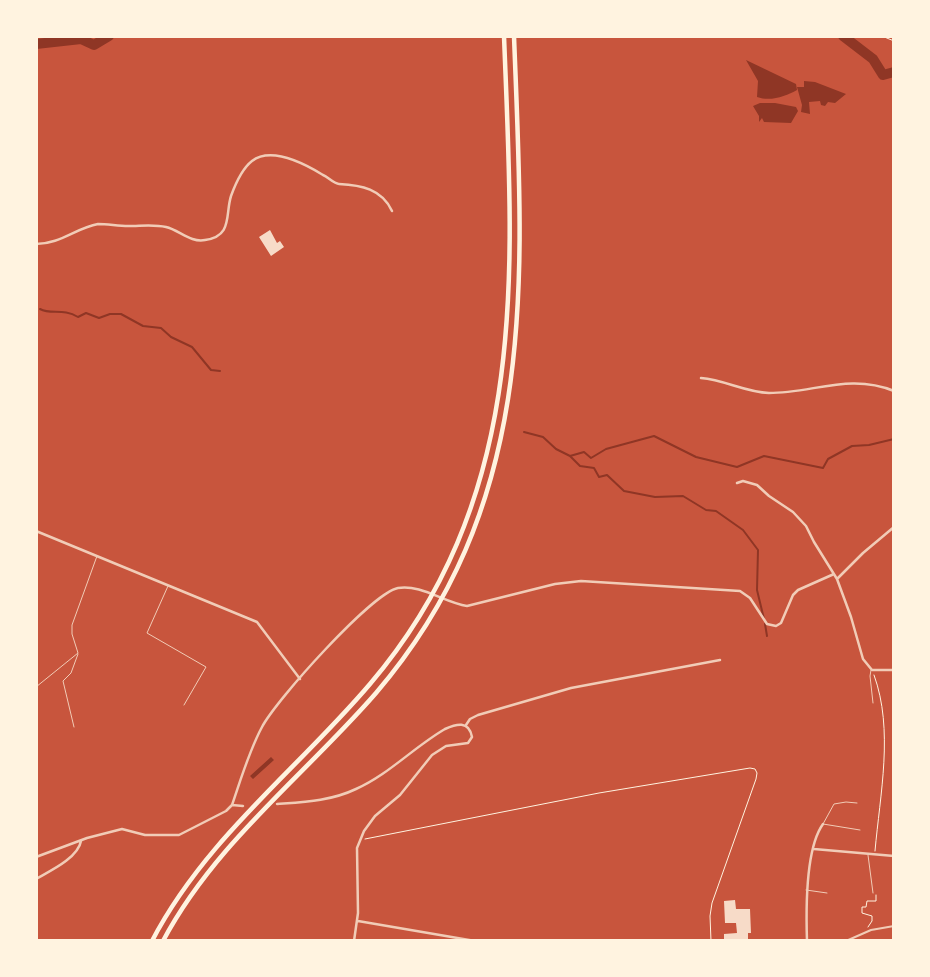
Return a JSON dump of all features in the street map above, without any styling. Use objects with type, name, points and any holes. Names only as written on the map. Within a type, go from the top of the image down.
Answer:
[{"type":"highway","points":[[152,941],[184,888],[215,847],[358,698],[404,641],[427,604],[451,559],[483,472],[495,419],[505,348],[510,230],[504,36]]},
{"type":"highway","points":[[163,941],[188,899],[223,854],[355,715],[412,646],[457,570],[476,526],[493,476],[507,414],[515,353],[520,230],[514,36]]},
{"type":"street","points":[[36,244],[59,240],[91,225],[98,224],[154,225],[173,230],[194,240],[204,241],[213,238],[227,224],[231,196],[247,166],[252,161],[268,155],[296,161],[336,184],[351,183],[371,190],[382,196],[392,212]]},
{"type":"street","points":[[701,378],[718,379],[759,392],[806,390],[840,383],[870,384],[894,391]]},
{"type":"street","points":[[737,483],[743,481],[758,485],[769,496],[793,512],[806,526],[837,579],[851,617],[864,662],[872,670],[894,670]]},
{"type":"street","points":[[837,579],[863,553],[894,527]]},
{"type":"street","points":[[36,531],[257,622],[300,679]]},
{"type":"street","points":[[36,857],[122,829],[145,836],[179,834],[207,822],[232,805],[253,746],[262,726],[276,706],[365,610],[382,594],[398,588],[417,589],[457,605],[478,604],[555,584],[581,581],[740,591],[750,598],[767,624],[773,626],[781,623],[793,595],[798,590],[834,574]]},
{"type":"street","points":[[466,725],[470,719],[478,715],[571,688],[720,660]]},
{"type":"street","points":[[277,804],[329,798],[356,789],[434,735],[457,724],[466,725]]},
{"type":"street","points":[[354,941],[358,920],[356,856],[359,840],[370,822],[400,795],[432,755],[446,746],[466,744],[472,737],[466,725]]},
{"type":"street","points":[[232,805],[243,806]]},
{"type":"street","points":[[807,941],[806,890],[814,849],[823,824]]},
{"type":"street","points":[[36,879],[72,856],[80,846],[81,841]]},
{"type":"street","points":[[814,849],[894,856]]},
{"type":"street","points":[[358,920],[475,941]]},
{"type":"street","points":[[846,941],[868,931],[894,926]]},
{"type":"lane","points":[[74,727],[63,681],[71,673],[78,653],[72,634],[72,625],[97,556]]},
{"type":"lane","points":[[169,585],[147,633],[206,667],[184,705]]},
{"type":"lane","points":[[36,687],[78,653]]},
{"type":"lane","points":[[872,670],[870,676],[873,703]]},
{"type":"lane","points":[[857,803],[834,804],[823,824],[860,830]]},
{"type":"lane","points":[[868,854],[874,893]]},
{"type":"lane","points":[[806,890],[827,893]]},
{"type":"path","points":[[882,36],[894,41]]},
{"type":"path","points":[[872,670],[884,715],[882,781],[874,854]]},
{"type":"path","points":[[873,703],[882,702]]},
{"type":"path","points":[[359,840],[599,793],[750,768],[754,769],[757,773],[756,779],[712,903],[710,916],[711,941]]},
{"type":"path","points":[[868,931],[872,916],[862,913],[862,908],[866,907],[867,901],[876,901],[874,893]]},
{"type":"shaded area","points":[[746,60],[796,84],[797,90],[773,99],[757,97],[758,81]]},
{"type":"shaded area","points":[[804,81],[815,82],[846,94],[835,103],[828,102],[825,106],[821,105],[820,101],[809,102],[810,114],[801,112],[802,105],[797,87],[804,87]]},
{"type":"shaded area","points":[[760,103],[775,103],[796,107],[798,111],[791,123],[764,122],[762,118],[759,122],[759,116],[753,106]]},
{"type":"shaded area","points":[[271,757],[274,760],[253,779],[250,776]]},
{"type":"building","points":[[270,230],[277,243],[280,241],[284,247],[271,256],[259,237]]},
{"type":"building","points":[[735,900],[736,909],[750,909],[751,933],[748,933],[748,941],[724,941],[724,934],[737,933],[736,923],[725,923],[724,901]]},
{"type":"waterway","points":[[36,44],[81,39],[94,45],[109,36]]},
{"type":"waterway","points":[[843,36],[873,59],[883,75],[894,72]]},
{"type":"waterway","points":[[40,309],[48,312],[73,314],[78,317],[86,313],[99,318],[110,314],[121,314],[143,326],[161,328],[171,337],[192,347],[211,370],[220,371]]},
{"type":"waterway","points":[[524,432],[543,437],[556,449],[570,456],[580,466],[594,468],[599,477],[607,475],[624,491],[655,497],[683,496],[706,510],[716,511],[743,530],[758,550],[757,590],[764,619]]},
{"type":"waterway","points":[[570,456],[584,452],[591,458],[606,449],[654,436],[696,457],[737,467],[764,456],[823,468],[828,459],[852,446],[869,445],[894,439]]},
{"type":"waterway","points":[[765,624],[767,636]]}]
